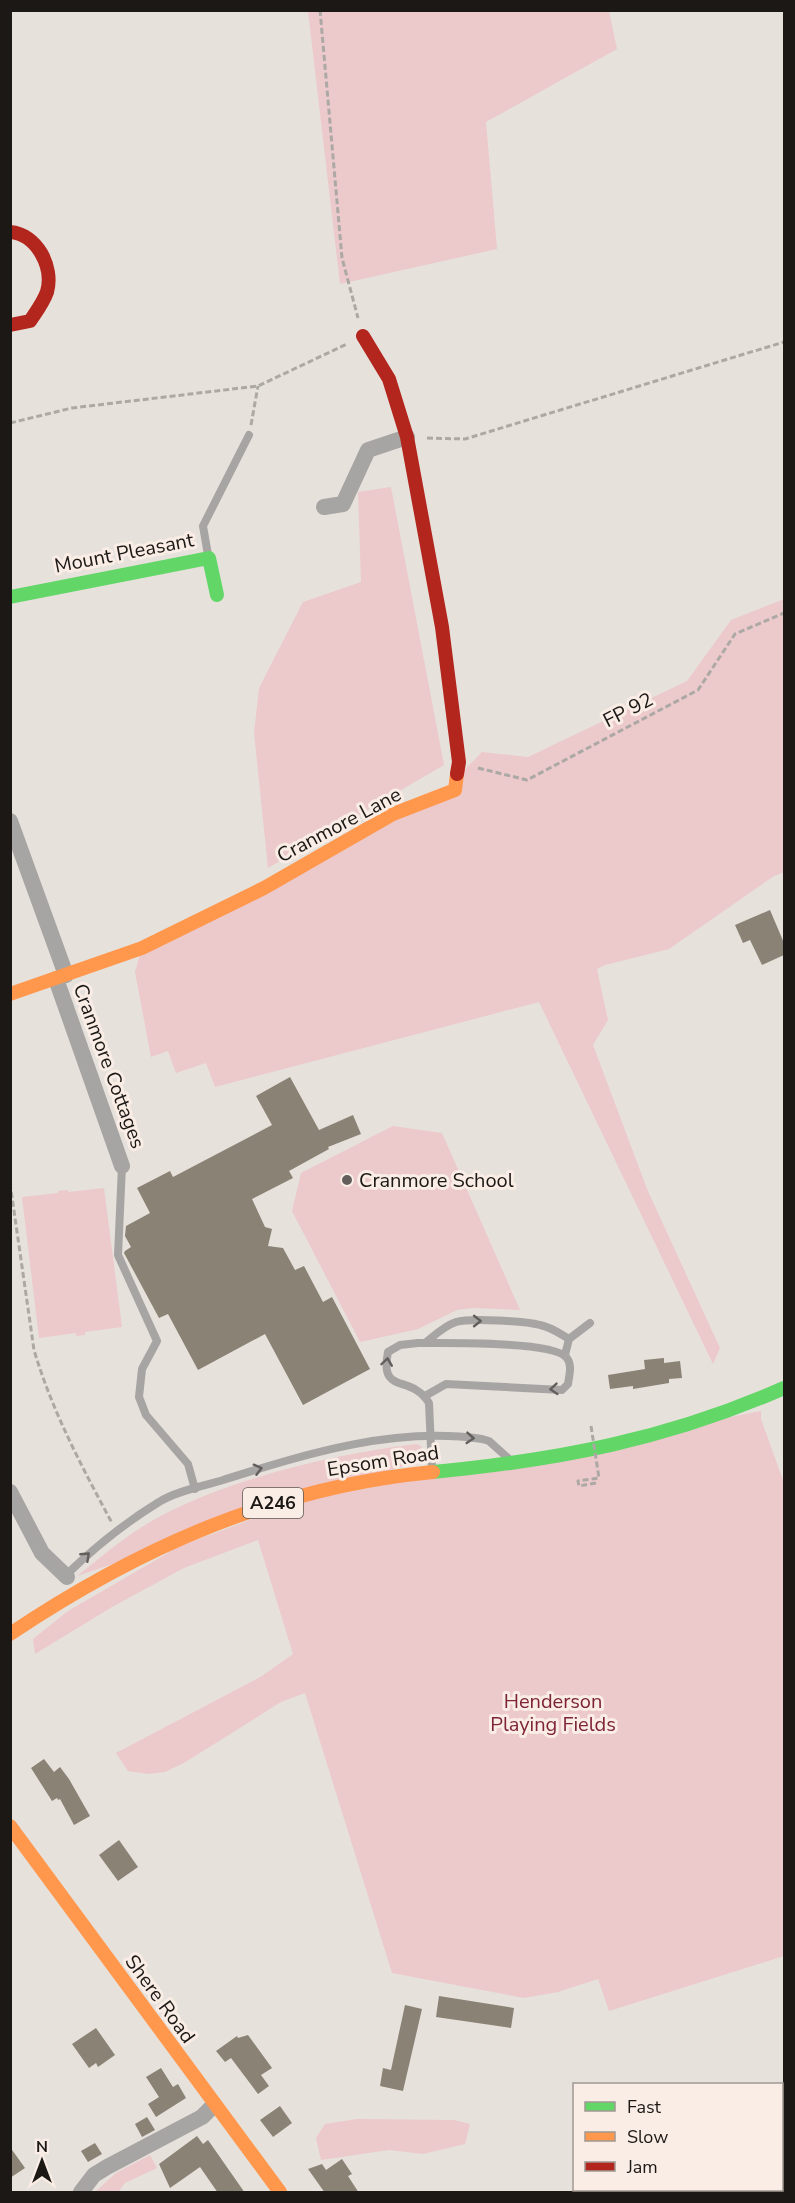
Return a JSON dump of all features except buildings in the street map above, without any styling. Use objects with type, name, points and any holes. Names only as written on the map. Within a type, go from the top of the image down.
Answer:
[{"type":"street","points":[[10,232],[31,238],[42,255],[48,283],[43,303],[30,321],[10,325]]},
{"type":"street","name":"Cranmore Lane","points":[[10,994],[142,948],[264,888],[393,814],[455,790],[459,762],[442,627],[407,437],[389,379],[363,336]]},
{"type":"street","points":[[324,507],[344,504],[368,450],[407,437]]},
{"type":"street","name":"Mount Pleasant","points":[[10,597],[209,558],[217,595]]},
{"type":"street","points":[[10,821],[61,977]]},
{"type":"street","name":"Cranmore Cottages","points":[[61,977],[122,1166]]},
{"type":"street","name":"Epsom Road","points":[[10,1634],[57,1599],[149,1550],[248,1510],[338,1486],[384,1478],[511,1464],[649,1438],[728,1413],[784,1388]]},
{"type":"street","points":[[10,1492],[15,1510],[42,1553],[65,1581]]},
{"type":"street","name":"Shere Road","points":[[10,1826],[280,2193]]},
{"type":"street","points":[[81,2193],[94,2175],[202,2117],[214,2105]]},
{"type":"lane","points":[[209,558],[203,525],[249,435]]},
{"type":"lane","points":[[122,1166],[118,1255],[158,1341],[142,1369],[139,1397],[146,1415],[188,1464],[195,1489]]},
{"type":"lane","points":[[425,1343],[443,1328],[458,1322],[480,1321],[537,1324],[550,1328],[569,1339]]},
{"type":"lane","points":[[565,1355],[569,1339],[590,1323]]},
{"type":"lane","points":[[425,1396],[446,1384],[562,1390],[568,1384],[570,1362],[565,1355],[537,1346],[425,1343],[400,1345],[388,1353],[386,1372],[392,1381],[412,1386],[425,1396],[429,1403],[432,1472]]},
{"type":"lane","points":[[65,1581],[90,1551],[161,1501],[260,1469],[358,1443],[392,1437],[430,1435],[474,1437],[489,1441],[507,1455],[511,1464]]},
{"type":"path","points":[[10,423],[72,408],[258,386],[363,336],[342,258],[320,10]]},
{"type":"path","points":[[407,437],[465,439],[784,342]]},
{"type":"path","points":[[249,435],[258,386]]},
{"type":"path","name":"FP 92","points":[[459,762],[527,780],[698,690],[735,634],[784,613]]},
{"type":"path","points":[[10,1183],[30,1326],[41,1373],[74,1450],[117,1532]]},
{"type":"path","points":[[591,1426],[599,1478],[578,1481],[579,1486],[596,1483]]},
{"type":"green space","points":[[308,11],[609,11],[617,49],[486,122],[497,249],[340,284]]},
{"type":"green space","points":[[391,487],[444,765],[268,868],[254,733],[259,688],[303,602],[361,582],[358,492]]},
{"type":"green space","points":[[784,599],[784,872],[774,876],[669,949],[597,969],[608,1020],[593,1045],[647,1189],[720,1348],[713,1364],[539,1002],[215,1087],[206,1063],[176,1073],[168,1051],[151,1057],[135,972],[142,948],[437,798],[482,752],[528,757],[687,681],[731,620]]},
{"type":"green space","points":[[393,1126],[442,1133],[520,1310],[474,1308],[457,1310],[418,1329],[360,1342],[292,1211],[301,1173]]},
{"type":"green space","points":[[104,1188],[122,1327],[85,1332],[85,1335],[76,1336],[76,1333],[39,1338],[22,1197],[58,1193],[58,1191]]},
{"type":"green space","name":"Henderson Playing Fields","points":[[761,1411],[761,1419],[784,1483],[784,1956],[609,2011],[598,1979],[558,1992],[524,1998],[392,1973],[305,1693],[281,1702],[184,1763],[165,1772],[148,1774],[128,1771],[116,1753],[262,1676],[293,1654],[258,1540],[184,1568],[112,1607],[35,1654],[33,1639],[68,1611],[180,1546],[298,1502]]},
{"type":"green space","points":[[416,1444],[421,1446],[423,1454],[421,1460],[77,1576],[140,1528],[179,1507],[211,1494],[279,1471],[315,1462]]},
{"type":"green space","points":[[357,2119],[454,2120],[470,2124],[465,2144],[423,2154],[389,2150],[321,2160],[316,2138],[325,2124]]},
{"type":"green space","points":[[150,2155],[157,2168],[125,2183],[118,2192],[95,2192],[116,2173]]},
{"type":"traffic: fast","points":[[10,597],[209,558],[217,595]]},
{"type":"traffic: fast","points":[[433,1472],[525,1461],[612,1445],[698,1421],[784,1388]]},
{"type":"traffic: slow","points":[[10,994],[142,948],[264,888],[393,814],[455,790],[457,774]]},
{"type":"traffic: slow","points":[[10,1634],[109,1574],[159,1548],[211,1526],[319,1491],[433,1472]]},
{"type":"traffic: slow","points":[[10,1826],[280,2192]]},
{"type":"traffic: jam","points":[[10,232],[20,234],[35,245],[45,263],[49,282],[47,292],[30,321],[10,325]]},
{"type":"traffic: jam","points":[[363,336],[389,379],[407,437],[442,627],[459,762],[457,774]]},
{"type":"place","name":"Cranmore School","points":[[347,1180]]}]
